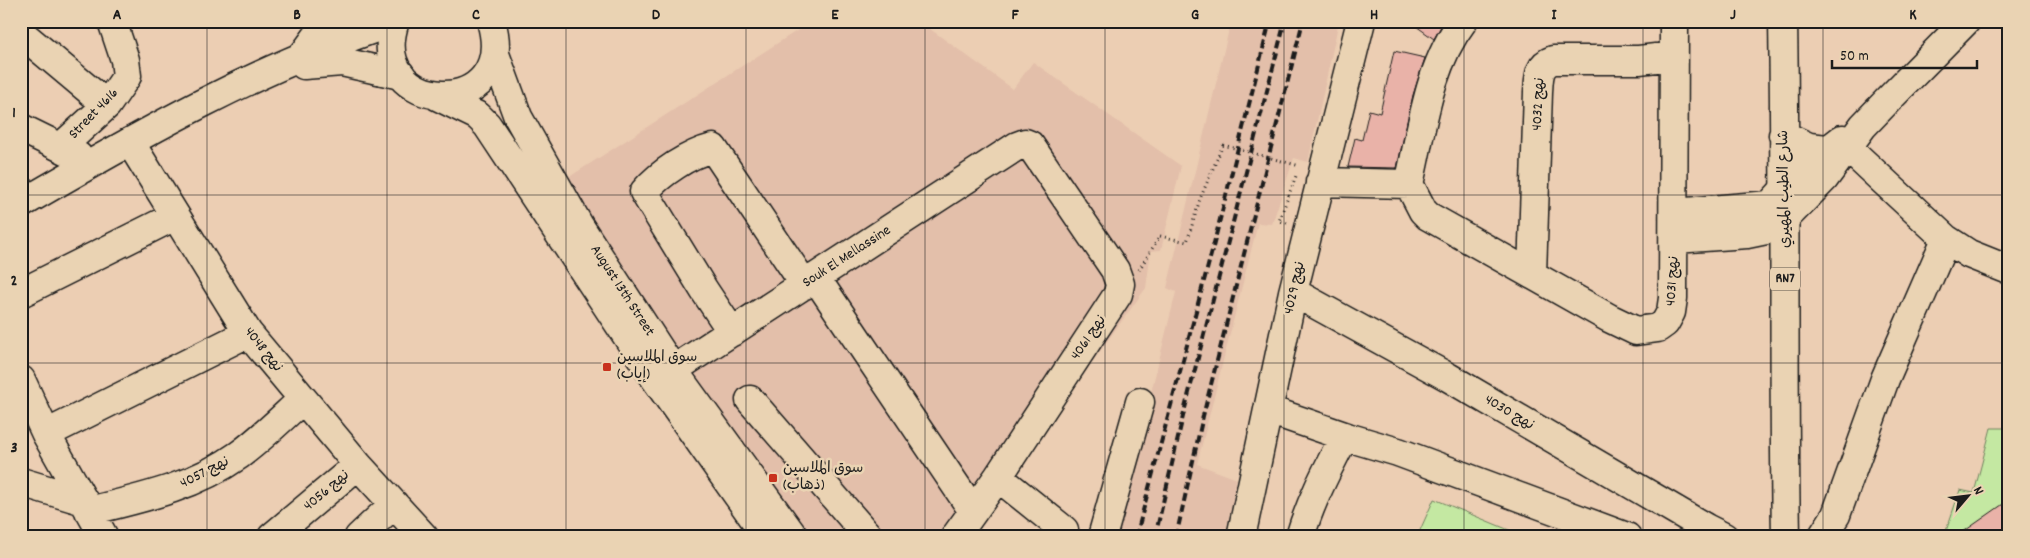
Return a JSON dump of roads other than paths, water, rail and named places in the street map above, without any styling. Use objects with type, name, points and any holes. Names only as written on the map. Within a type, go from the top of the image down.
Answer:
[{"type":"main road","name":"Street 4616","points":[[61,147],[107,105],[127,76],[125,60],[112,21]]},
{"type":"main road","points":[[292,63],[328,21]]},
{"type":"main road","points":[[437,96],[453,96],[468,91],[490,69],[495,54],[496,37],[492,21]]},
{"type":"main road","points":[[1310,174],[1409,184],[1437,66],[1450,38],[1463,21]]},
{"type":"main road","name":"نهج 4031","points":[[1409,184],[1422,211],[1428,216],[1609,318],[1636,331],[1646,330],[1665,323],[1671,312],[1674,226],[1674,21]]},
{"type":"main road","name":"شارع الطيب المهيري","points":[[1766,21],[1778,211],[1784,389],[1786,537]]},
{"type":"main road","name":"شارع الطيب المهيري","points":[[1771,537],[1778,211],[1783,135],[1783,21]]},
{"type":"main road","points":[[1674,226],[1778,211],[1802,170],[1846,141],[1966,21]]},
{"type":"main road","points":[[21,204],[91,163],[216,95],[357,34],[395,22],[391,50],[394,63],[401,75]]},
{"type":"main road","name":"نهج 4029","points":[[1241,537],[1293,292],[1310,174],[1356,28]]},
{"type":"main road","points":[[21,33],[107,105]]},
{"type":"main road","name":"August 13th Street","points":[[495,54],[518,117],[580,227],[673,370],[794,537]]},
{"type":"main road","name":"نهج 4032","points":[[1532,274],[1539,73],[1543,66],[1553,60],[1639,60],[1673,56]]},
{"type":"main road","points":[[292,63],[342,62],[401,75]]},
{"type":"main road","name":"August 13th Street","points":[[401,75],[411,85],[478,116],[487,125],[656,380],[767,537]]},
{"type":"main road","points":[[21,128],[91,163]]},
{"type":"main road","points":[[1783,135],[1809,147],[1846,141]]},
{"type":"main road","points":[[1846,141],[1946,239],[1969,254],[2009,270]]},
{"type":"main road","name":"نهج 4048","points":[[130,142],[248,333],[358,465],[424,537]]},
{"type":"main road","name":"Souk El Mellassine","points":[[673,370],[1021,144],[1026,143],[1034,148],[1115,270],[1120,284]]},
{"type":"main road","points":[[732,332],[644,192],[652,182],[700,152],[713,148],[811,282],[973,511]]},
{"type":"main road","points":[[21,293],[175,216]]},
{"type":"main road","points":[[1822,537],[1836,515],[1885,379],[1946,239]]},
{"type":"main road","name":"نهج 4061","points":[[955,537],[998,477],[1063,374],[1110,310],[1118,294],[1120,284]]},
{"type":"main road","name":"نهج 4030","points":[[1293,292],[1448,377],[1724,537]]},
{"type":"main road","points":[[46,434],[248,333]]},
{"type":"main road","points":[[21,380],[90,521]]},
{"type":"main road","name":"نهج 4057","points":[[90,521],[213,471],[240,454],[302,400]]},
{"type":"main road","points":[[750,400],[869,537]]},
{"type":"main road","points":[[1102,537],[1140,402]]},
{"type":"main road","points":[[1269,410],[1347,437],[1398,452],[1627,537]]},
{"type":"main road","points":[[1300,537],[1307,513],[1324,476],[1342,441],[1347,437]]},
{"type":"main road","name":"نهج 4056","points":[[272,537],[358,465]]},
{"type":"main road","points":[[998,477],[1064,530]]},
{"type":"main road","points":[[21,482],[90,521]]},
{"type":"main road","points":[[359,537],[394,504]]},
{"type":"railway","points":[[1136,537],[1213,247],[1270,21]]},
{"type":"railway","points":[[1155,537],[1184,412],[1285,21]]},
{"type":"railway","points":[[1176,537],[1203,416],[1303,21]]},
{"type":"place","name":"سوق الملاسين (إياب)","points":[[607,367]]},
{"type":"place","name":"سوق الملاسين (ذهاب)","points":[[773,478]]}]
